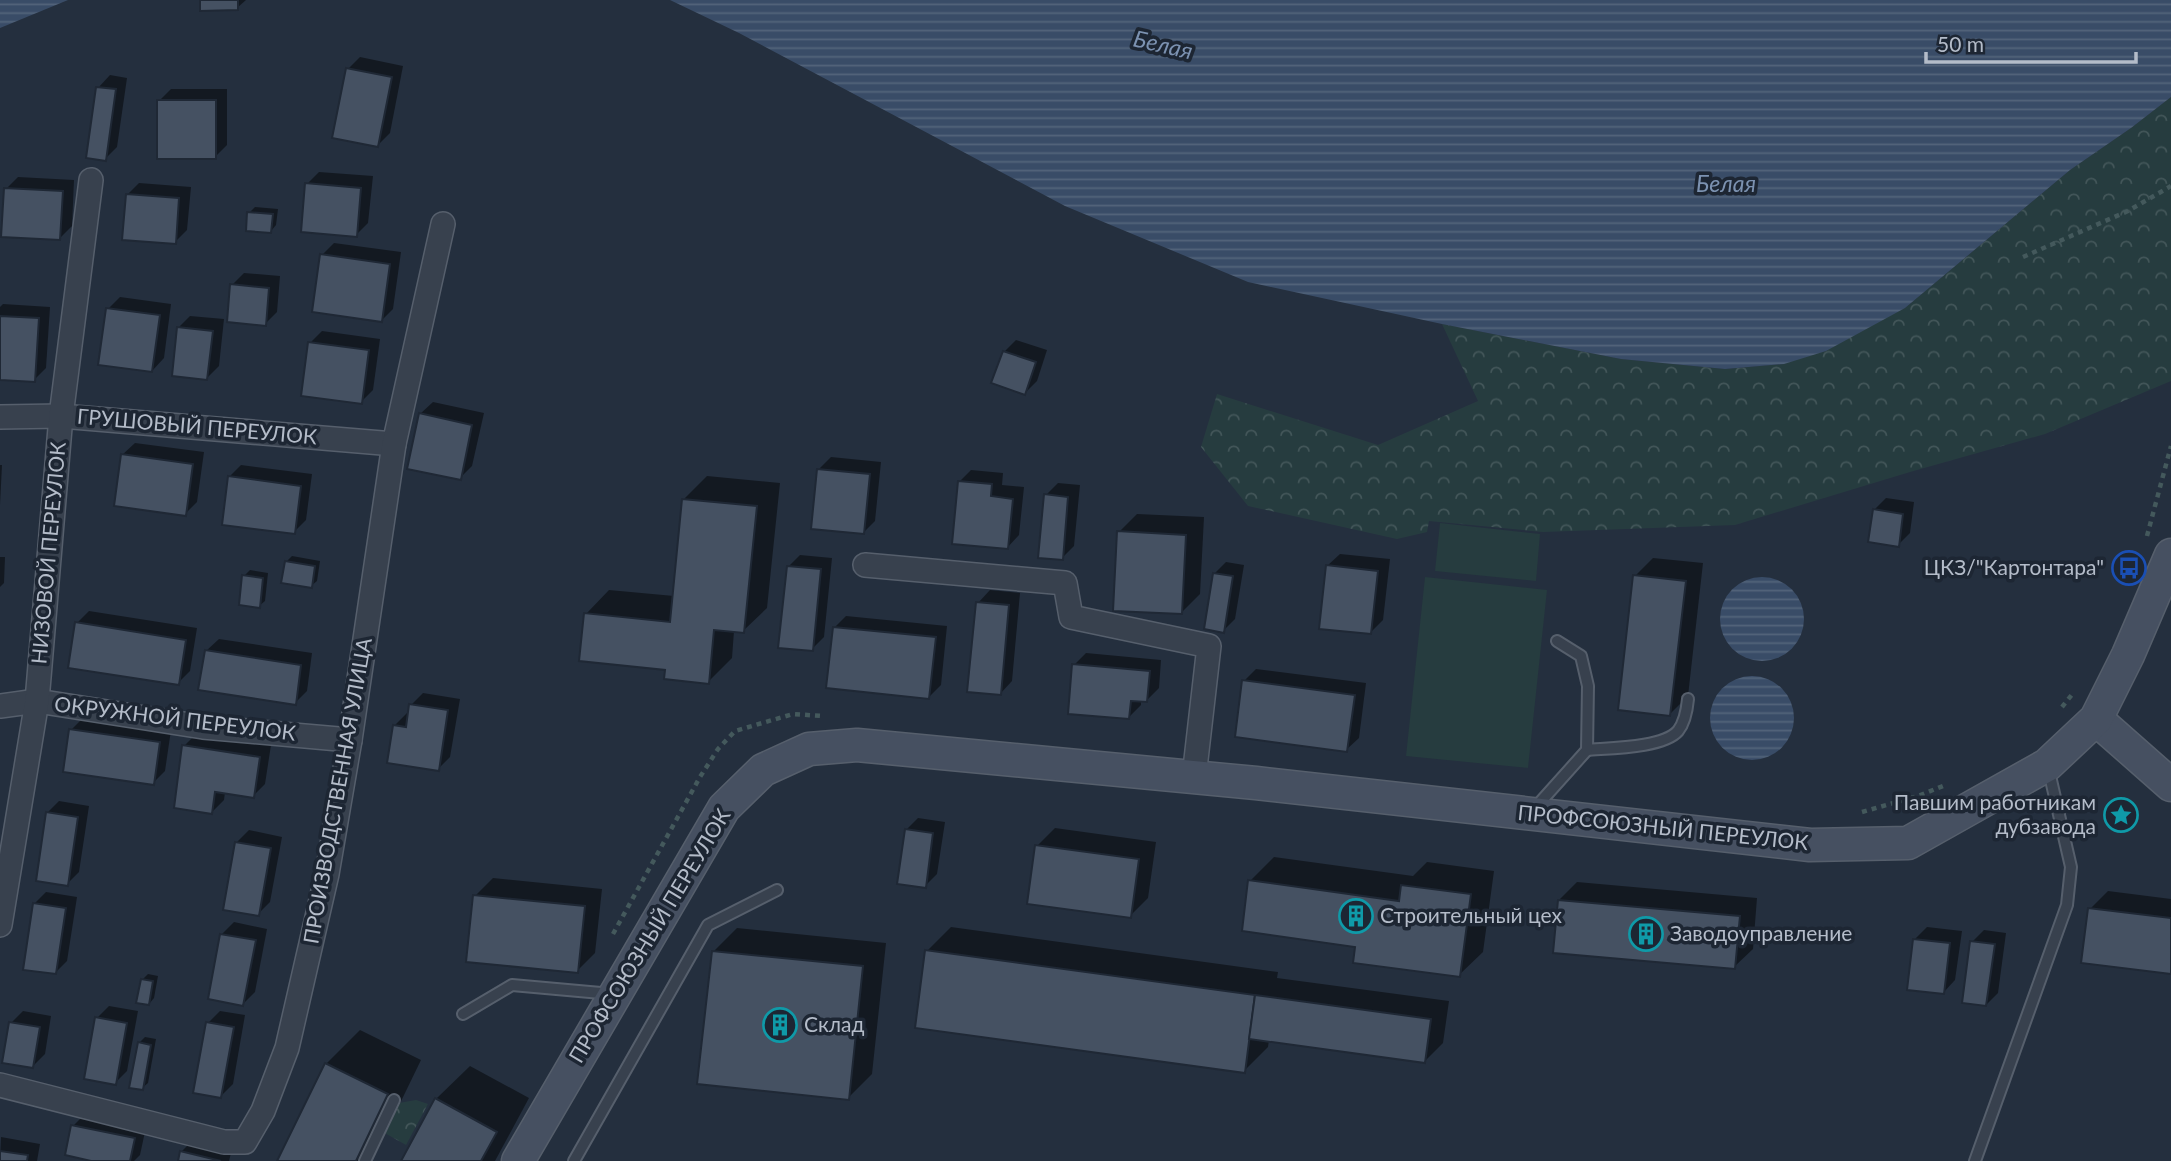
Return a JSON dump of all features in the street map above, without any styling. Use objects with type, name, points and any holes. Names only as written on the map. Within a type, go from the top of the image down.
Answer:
[{"type":"main road","name":"ПРОФСОЮЗНЫЙ ПЕРЕУЛОК","points":[[518,1161],[724,808],[763,770],[809,749],[857,745],[1194,777],[1810,845],[1908,843],[2047,765],[2096,719],[2129,655],[2171,555]]},
{"type":"main road","points":[[2096,719],[2171,785]]},
{"type":"street","name":"НИЗОВОЙ ПЕРЕУЛОК","points":[[0,925],[37,701],[61,416],[91,180]]},
{"type":"street","name":"ПРОИЗВОДСТВЕННАЯ УЛИЦА","points":[[0,1085],[224,1142],[246,1142],[263,1111],[287,1048],[327,874],[394,444],[443,224]]},
{"type":"street","name":"ГРУШОВЫЙ ПЕРЕУЛОК","points":[[0,417],[61,416],[394,444]]},
{"type":"street","points":[[865,565],[1065,583],[1071,617],[1209,646],[1194,777]]},
{"type":"street","name":"ОКРУЖНОЙ ПЕРЕУЛОК","points":[[0,706],[37,701],[203,727],[350,740]]},
{"type":"lane","points":[[1530,814],[1587,750],[1588,685],[1581,656],[1557,641]]},
{"type":"lane","points":[[1587,750],[1665,740],[1678,731],[1686,715],[1689,699]]},
{"type":"lane","points":[[1975,1161],[2067,905],[2071,867],[2047,765]]},
{"type":"lane","points":[[574,1161],[708,925],[778,890]]},
{"type":"lane","points":[[463,1014],[512,985],[615,994]]},
{"type":"lane","points":[[365,1161],[394,1100]]},
{"type":"path","points":[[2023,257],[2128,211],[2171,186]]},
{"type":"path","points":[[2152,518],[2171,446]]},
{"type":"green space","points":[[2171,97],[2171,381],[2045,434],[1735,525],[1543,532],[1429,521],[1427,532],[1397,539],[1248,506],[1201,447],[1217,394],[1378,445],[1478,401],[1442,324],[1621,359],[1725,369],[1784,364],[1905,308],[2070,170]]},
{"type":"green space","points":[[1440,523],[1540,534],[1536,581],[1435,571]]},
{"type":"green space","points":[[1425,577],[1547,590],[1528,768],[1406,756]]},
{"type":"green space","points":[[416,1100],[428,1104],[406,1145],[383,1132],[399,1103]]},
{"type":"water","points":[[0,0],[68,0],[0,28]]},
{"type":"water","name":"Белая","points":[[670,0],[2171,0],[2171,97],[2070,170],[1905,308],[1826,351],[1784,364],[1725,369],[1621,359],[1248,282],[1065,206],[739,33]]},
{"type":"water","points":[[1754,577],[1770,577],[1786,584],[1797,595],[1804,611],[1801,635],[1792,649],[1770,661],[1754,661],[1738,654],[1727,643],[1720,627],[1720,611],[1727,595],[1738,584]]},
{"type":"water","points":[[1752,676],[1768,679],[1782,688],[1791,702],[1794,718],[1791,734],[1782,748],[1768,757],[1752,760],[1736,757],[1722,748],[1713,734],[1710,718],[1713,702],[1722,688],[1736,679]]},
{"type":"building","points":[[200,0],[238,0],[238,10],[200,11]]},
{"type":"building","points":[[346,68],[392,77],[378,147],[332,138]]},
{"type":"building","points":[[96,87],[116,89],[106,161],[86,158]]},
{"type":"building","points":[[157,100],[216,100],[216,159],[157,159]]},
{"type":"building","points":[[305,183],[361,188],[357,237],[301,232]]},
{"type":"building","points":[[4,188],[63,191],[60,240],[1,237]]},
{"type":"building","points":[[126,194],[179,198],[176,244],[122,240]]},
{"type":"building","points":[[247,212],[273,214],[271,233],[246,231]]},
{"type":"building","points":[[320,254],[390,264],[382,322],[312,312]]},
{"type":"building","points":[[230,284],[269,288],[266,326],[227,322]]},
{"type":"building","points":[[106,308],[160,315],[152,372],[98,365]]},
{"type":"building","points":[[0,316],[39,318],[35,382],[0,380]]},
{"type":"building","points":[[177,327],[213,331],[207,380],[172,376]]},
{"type":"building","points":[[308,342],[369,350],[362,404],[301,396]]},
{"type":"building","points":[[1003,351],[1036,362],[1025,395],[991,383]]},
{"type":"building","points":[[419,413],[472,425],[461,480],[407,469]]},
{"type":"building","points":[[121,454],[193,464],[186,516],[114,506]]},
{"type":"building","points":[[817,469],[870,474],[864,534],[811,529]]},
{"type":"building","points":[[228,476],[301,486],[295,534],[222,525]]},
{"type":"building","points":[[958,481],[992,484],[991,496],[1013,499],[1008,549],[952,544]]},
{"type":"building","points":[[1044,494],[1068,497],[1063,560],[1038,558]]},
{"type":"building","points":[[682,499],[757,506],[744,633],[714,630],[709,684],[664,679],[665,670],[579,661],[584,613],[670,622]]},
{"type":"building","points":[[1873,509],[1903,514],[1899,547],[1868,542]]},
{"type":"building","points":[[1117,531],[1186,535],[1182,614],[1113,611]]},
{"type":"building","points":[[285,561],[315,566],[312,588],[281,583]]},
{"type":"building","points":[[1326,565],[1378,571],[1371,634],[1319,629]]},
{"type":"building","points":[[787,566],[821,569],[813,651],[778,648]]},
{"type":"building","points":[[1213,573],[1233,576],[1224,633],[1204,629]]},
{"type":"building","points":[[242,575],[263,578],[260,608],[239,605]]},
{"type":"building","points":[[1633,575],[1686,581],[1670,716],[1618,710]]},
{"type":"building","points":[[976,602],[1009,605],[1001,695],[967,692]]},
{"type":"building","points":[[75,622],[186,640],[179,685],[68,668]]},
{"type":"building","points":[[833,627],[936,637],[929,699],[826,688]]},
{"type":"building","points":[[205,650],[301,665],[296,705],[198,690]]},
{"type":"building","points":[[1072,664],[1150,671],[1147,702],[1131,701],[1129,719],[1068,714]]},
{"type":"building","points":[[1242,680],[1355,695],[1347,752],[1235,737]]},
{"type":"building","points":[[409,704],[448,710],[439,771],[387,763],[393,725],[406,727]]},
{"type":"building","points":[[69,729],[160,742],[154,785],[63,772]]},
{"type":"building","points":[[182,745],[260,757],[254,798],[215,792],[212,814],[174,808]]},
{"type":"building","points":[[46,812],[78,817],[68,886],[36,881]]},
{"type":"building","points":[[905,829],[933,833],[926,888],[897,884]]},
{"type":"building","points":[[235,842],[271,848],[259,916],[223,910]]},
{"type":"building","points":[[1035,845],[1139,859],[1131,918],[1027,904]]},
{"type":"building","name":"Строительный цех","points":[[1248,880],[1399,901],[1401,885],[1471,894],[1460,977],[1353,963],[1355,947],[1242,931]]},
{"type":"building","points":[[473,895],[585,906],[578,973],[466,962]]},
{"type":"building","name":"Заводоуправление","points":[[1558,900],[1740,916],[1735,969],[1553,953]]},
{"type":"building","points":[[33,903],[66,908],[56,974],[23,970]]},
{"type":"building","points":[[2088,908],[2171,918],[2171,974],[2081,963]]},
{"type":"building","points":[[220,934],[256,940],[243,1006],[208,999]]},
{"type":"building","points":[[1913,939],[1950,943],[1944,994],[1907,990]]},
{"type":"building","points":[[1970,941],[1995,944],[1986,1006],[1962,1003]]},
{"type":"building","points":[[925,950],[1255,995],[1245,1073],[915,1028]]},
{"type":"building","name":"Склад","points":[[712,951],[863,966],[849,1100],[697,1084]]},
{"type":"building","points":[[141,979],[153,981],[149,1005],[136,1003]]},
{"type":"building","points":[[1255,995],[1431,1019],[1425,1063],[1249,1039]]},
{"type":"building","points":[[95,1017],[127,1023],[116,1085],[84,1079]]},
{"type":"building","points":[[9,1022],[40,1027],[33,1068],[2,1063]]},
{"type":"building","points":[[206,1022],[234,1027],[221,1098],[193,1093]]},
{"type":"building","points":[[138,1042],[151,1045],[143,1090],[129,1088]]},
{"type":"building","points":[[325,1063],[388,1094],[356,1161],[277,1161]]},
{"type":"building","points":[[435,1098],[497,1132],[481,1161],[401,1161]]},
{"type":"building","points":[[71,1125],[135,1138],[130,1161],[91,1161],[65,1155]]},
{"type":"building","points":[[0,1151],[28,1155],[27,1161],[0,1161]]},
{"type":"building","points":[[180,1151],[221,1161],[178,1161]]},
{"type":"place","name":"ЦКЗ/\"Картонтара\"","points":[[2129,568]]},
{"type":"place","name":"Павшим работникам дубзавода","points":[[2121,815]]},
{"type":"place","name":"Строительный цех","points":[[1356,916]]},
{"type":"place","name":"Заводоуправление","points":[[1646,934]]},
{"type":"place","name":"Склад","points":[[780,1025]]}]
